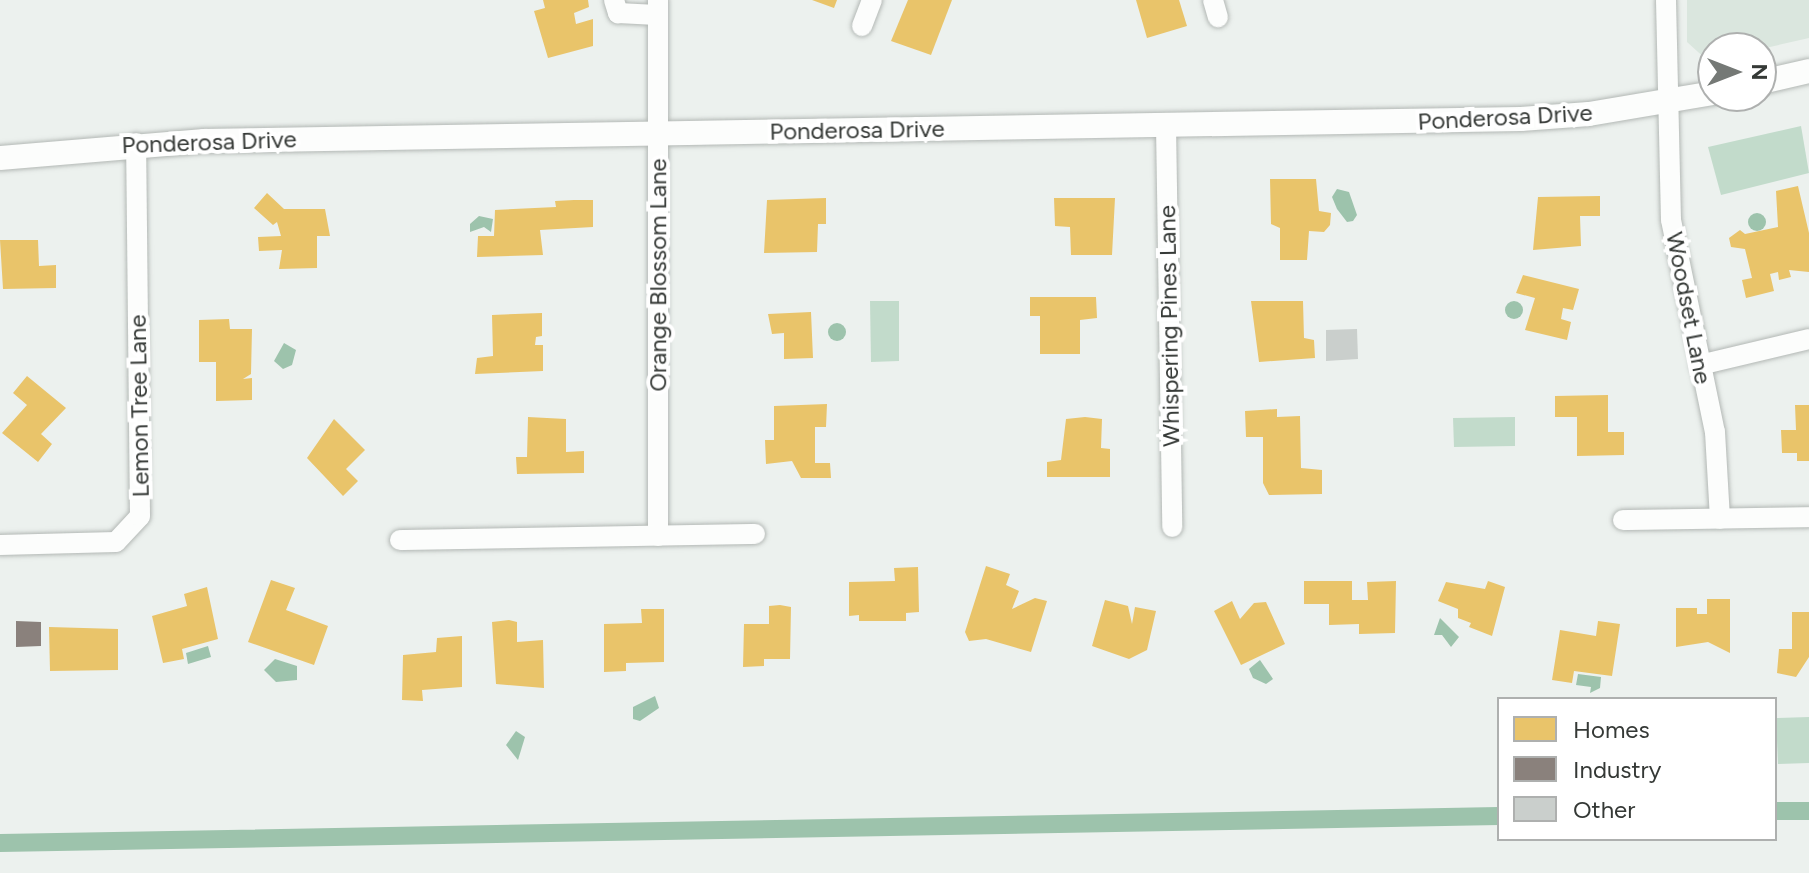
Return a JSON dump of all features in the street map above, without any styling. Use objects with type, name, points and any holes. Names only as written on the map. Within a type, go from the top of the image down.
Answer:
[{"type":"street","name":"Orange Blossom Lane","points":[[614,0],[618,13],[658,8],[658,536]]},
{"type":"street","points":[[862,26],[872,0]]},
{"type":"street","name":"Woodset Lane","points":[[1666,0],[1675,257],[1715,432],[1720,519]]},
{"type":"street","points":[[1777,78],[1809,71]]},
{"type":"street","name":"Ponderosa Drive","points":[[0,158],[136,143],[1521,119],[1669,103],[1697,97]]},
{"type":"street","name":"Whispering Pines Lane","points":[[1166,125],[1172,527]]},
{"type":"street","name":"Lemon Tree Lane","points":[[0,545],[116,542],[140,516],[136,143]]},
{"type":"street","points":[[1700,365],[1809,339]]},
{"type":"street","points":[[1623,520],[1809,517]]},
{"type":"street","points":[[400,540],[755,534]]},
{"type":"shaded area","points":[[1687,0],[1809,0],[1809,38],[1777,45],[1777,32],[1697,32],[1697,51],[1687,42]]},
{"type":"shaded area","points":[[1801,126],[1809,173],[1721,195],[1708,147]]},
{"type":"shaded area","points":[[1337,189],[1349,192],[1357,215],[1353,221],[1347,222],[1337,209],[1332,197]]},
{"type":"shaded area","points":[[1753,213],[1761,213],[1766,222],[1764,229],[1753,231],[1748,226],[1748,218]]},
{"type":"shaded area","points":[[479,216],[493,219],[491,232],[484,227],[470,232],[470,224]]},
{"type":"shaded area","points":[[870,301],[899,301],[899,361],[871,362]]},
{"type":"shaded area","points":[[1514,301],[1523,310],[1514,319],[1505,310]]},
{"type":"shaded area","points":[[837,323],[846,332],[837,341],[828,332]]},
{"type":"shaded area","points":[[284,343],[296,350],[292,365],[283,369],[274,361]]},
{"type":"shaded area","points":[[1515,417],[1515,446],[1454,447],[1453,418]]},
{"type":"shaded area","points":[[1440,618],[1459,637],[1451,647],[1442,635],[1434,635]]},
{"type":"shaded area","points":[[208,646],[211,657],[188,664],[186,653]]},
{"type":"shaded area","points":[[275,659],[297,666],[297,680],[276,682],[264,670]]},
{"type":"shaded area","points":[[1260,660],[1273,679],[1266,684],[1253,678],[1249,669]]},
{"type":"shaded area","points":[[1578,674],[1601,677],[1600,688],[1590,693],[1591,687],[1576,685]]},
{"type":"shaded area","points":[[655,696],[659,708],[640,721],[633,719],[633,707]]},
{"type":"shaded area","points":[[1809,717],[1809,763],[1778,764],[1777,718]]},
{"type":"shaded area","points":[[516,731],[525,737],[518,760],[506,745]]},
{"type":"building: Homes","points":[[543,0],[588,0],[589,7],[574,13],[576,24],[593,19],[593,46],[548,58],[534,11],[545,8]]},
{"type":"building: Homes","points":[[812,0],[837,0],[834,8]]},
{"type":"building: Homes","points":[[908,0],[952,0],[931,55],[891,41]]},
{"type":"building: Homes","points":[[1136,0],[1179,0],[1187,26],[1147,38]]},
{"type":"building: Homes","points":[[1270,179],[1316,179],[1319,211],[1331,213],[1330,225],[1324,232],[1309,231],[1307,260],[1280,260],[1280,228],[1271,224]]},
{"type":"building: Homes","points":[[1798,186],[1809,233],[1809,272],[1789,270],[1791,277],[1779,280],[1778,272],[1770,274],[1774,291],[1746,298],[1742,280],[1752,278],[1745,249],[1731,247],[1729,238],[1740,230],[1745,234],[1778,227],[1776,191]]},
{"type":"building: Homes","points":[[267,193],[284,209],[325,209],[330,236],[317,236],[317,268],[279,269],[282,250],[259,251],[258,237],[281,236],[277,222],[273,225],[254,208]]},
{"type":"building: Homes","points":[[1600,196],[1600,216],[1580,216],[1581,246],[1533,250],[1538,197]]},
{"type":"building: Homes","points":[[826,198],[826,224],[818,224],[817,252],[764,253],[767,200]]},
{"type":"building: Homes","points":[[1054,198],[1115,198],[1112,255],[1071,255],[1070,227],[1055,226]]},
{"type":"building: Homes","points":[[593,200],[593,227],[540,230],[543,255],[477,257],[478,236],[494,236],[495,210],[556,207],[555,201]]},
{"type":"building: Homes","points":[[0,240],[38,240],[39,266],[56,265],[56,288],[3,289]]},
{"type":"building: Homes","points":[[1523,275],[1579,289],[1573,310],[1563,308],[1561,319],[1571,322],[1567,340],[1525,330],[1535,298],[1516,293]]},
{"type":"building: Homes","points":[[1030,297],[1096,297],[1097,318],[1080,320],[1080,354],[1040,354],[1040,316],[1030,316]]},
{"type":"building: Homes","points":[[1251,301],[1303,301],[1304,338],[1314,340],[1315,358],[1259,362]]},
{"type":"building: Homes","points":[[811,312],[813,358],[784,359],[784,333],[772,334],[768,314]]},
{"type":"building: Homes","points":[[542,313],[542,336],[536,337],[535,345],[543,345],[543,371],[475,374],[477,358],[493,356],[492,315]]},
{"type":"building: Homes","points":[[229,319],[230,329],[252,329],[251,374],[243,379],[252,378],[252,400],[216,401],[216,362],[199,362],[199,320]]},
{"type":"building: Homes","points":[[27,376],[66,408],[41,434],[52,444],[38,462],[2,433],[27,405],[13,393]]},
{"type":"building: Homes","points":[[1608,395],[1608,432],[1624,432],[1624,455],[1577,456],[1577,417],[1555,417],[1555,396]]},
{"type":"building: Homes","points":[[827,404],[826,427],[815,427],[815,463],[830,463],[831,478],[801,478],[792,461],[766,464],[765,440],[774,440],[774,406]]},
{"type":"building: Homes","points":[[1795,405],[1809,405],[1809,461],[1797,461],[1797,453],[1782,453],[1781,430],[1796,430]]},
{"type":"building: Homes","points":[[1277,409],[1277,417],[1300,416],[1301,468],[1322,470],[1322,494],[1269,495],[1263,483],[1263,437],[1246,437],[1245,411]]},
{"type":"building: Homes","points":[[528,417],[566,419],[566,452],[584,451],[584,473],[517,474],[516,457],[527,457]]},
{"type":"building: Homes","points":[[334,419],[365,450],[346,469],[358,481],[343,496],[307,458]]},
{"type":"building: Homes","points":[[1066,419],[1102,419],[1101,448],[1110,449],[1110,477],[1047,477],[1047,462],[1061,460]]},
{"type":"building: Homes","points":[[986,566],[1010,574],[1006,585],[1019,591],[1012,609],[1035,598],[1047,601],[1031,652],[986,639],[969,641],[965,632]]},
{"type":"building: Homes","points":[[918,567],[919,612],[906,613],[906,621],[859,621],[859,615],[849,616],[849,582],[895,581],[894,568]]},
{"type":"building: Homes","points":[[271,580],[295,588],[286,610],[328,626],[314,665],[248,642]]},
{"type":"building: Homes","points":[[1304,581],[1352,581],[1352,600],[1368,600],[1367,582],[1396,581],[1395,633],[1359,634],[1359,624],[1329,625],[1329,604],[1304,604]]},
{"type":"building: Homes","points":[[1488,581],[1505,587],[1492,636],[1469,627],[1471,623],[1458,618],[1458,609],[1438,601],[1446,582],[1485,589]]},
{"type":"building: Homes","points":[[207,587],[218,639],[182,649],[184,659],[163,663],[152,616],[187,606],[184,594]]},
{"type":"building: Homes","points":[[1707,599],[1730,599],[1730,653],[1708,642],[1676,647],[1676,608],[1697,608],[1697,614],[1707,614]]},
{"type":"building: Homes","points":[[1105,600],[1128,606],[1132,624],[1135,607],[1156,611],[1147,650],[1129,659],[1092,646]]},
{"type":"building: Homes","points":[[1232,601],[1240,619],[1254,603],[1266,602],[1285,644],[1241,665],[1214,611]]},
{"type":"building: Homes","points":[[769,606],[791,607],[790,659],[764,659],[764,666],[743,667],[744,624],[769,624]]},
{"type":"building: Homes","points":[[641,609],[664,609],[664,662],[626,663],[626,671],[604,672],[604,624],[642,623]]},
{"type":"building: Homes","points":[[1792,612],[1809,612],[1809,657],[1796,677],[1777,673],[1779,649],[1792,649]]},
{"type":"building: Homes","points":[[1598,621],[1620,624],[1612,676],[1574,671],[1572,683],[1552,680],[1560,630],[1596,636]]},
{"type":"building: Homes","points":[[492,622],[517,622],[517,642],[543,640],[544,688],[496,684]]},
{"type":"building: Homes","points":[[49,627],[118,629],[118,670],[50,671]]},
{"type":"building: Homes","points":[[462,636],[462,687],[422,690],[423,701],[402,700],[403,655],[436,652],[437,638]]},
{"type":"building: Industry","points":[[16,621],[41,622],[41,646],[16,647]]},
{"type":"building: Other","points":[[1357,329],[1358,359],[1326,361],[1326,330]]},
{"type":"waterway","points":[[1777,811],[1809,811]]},
{"type":"waterway","points":[[0,843],[1497,816]]}]
